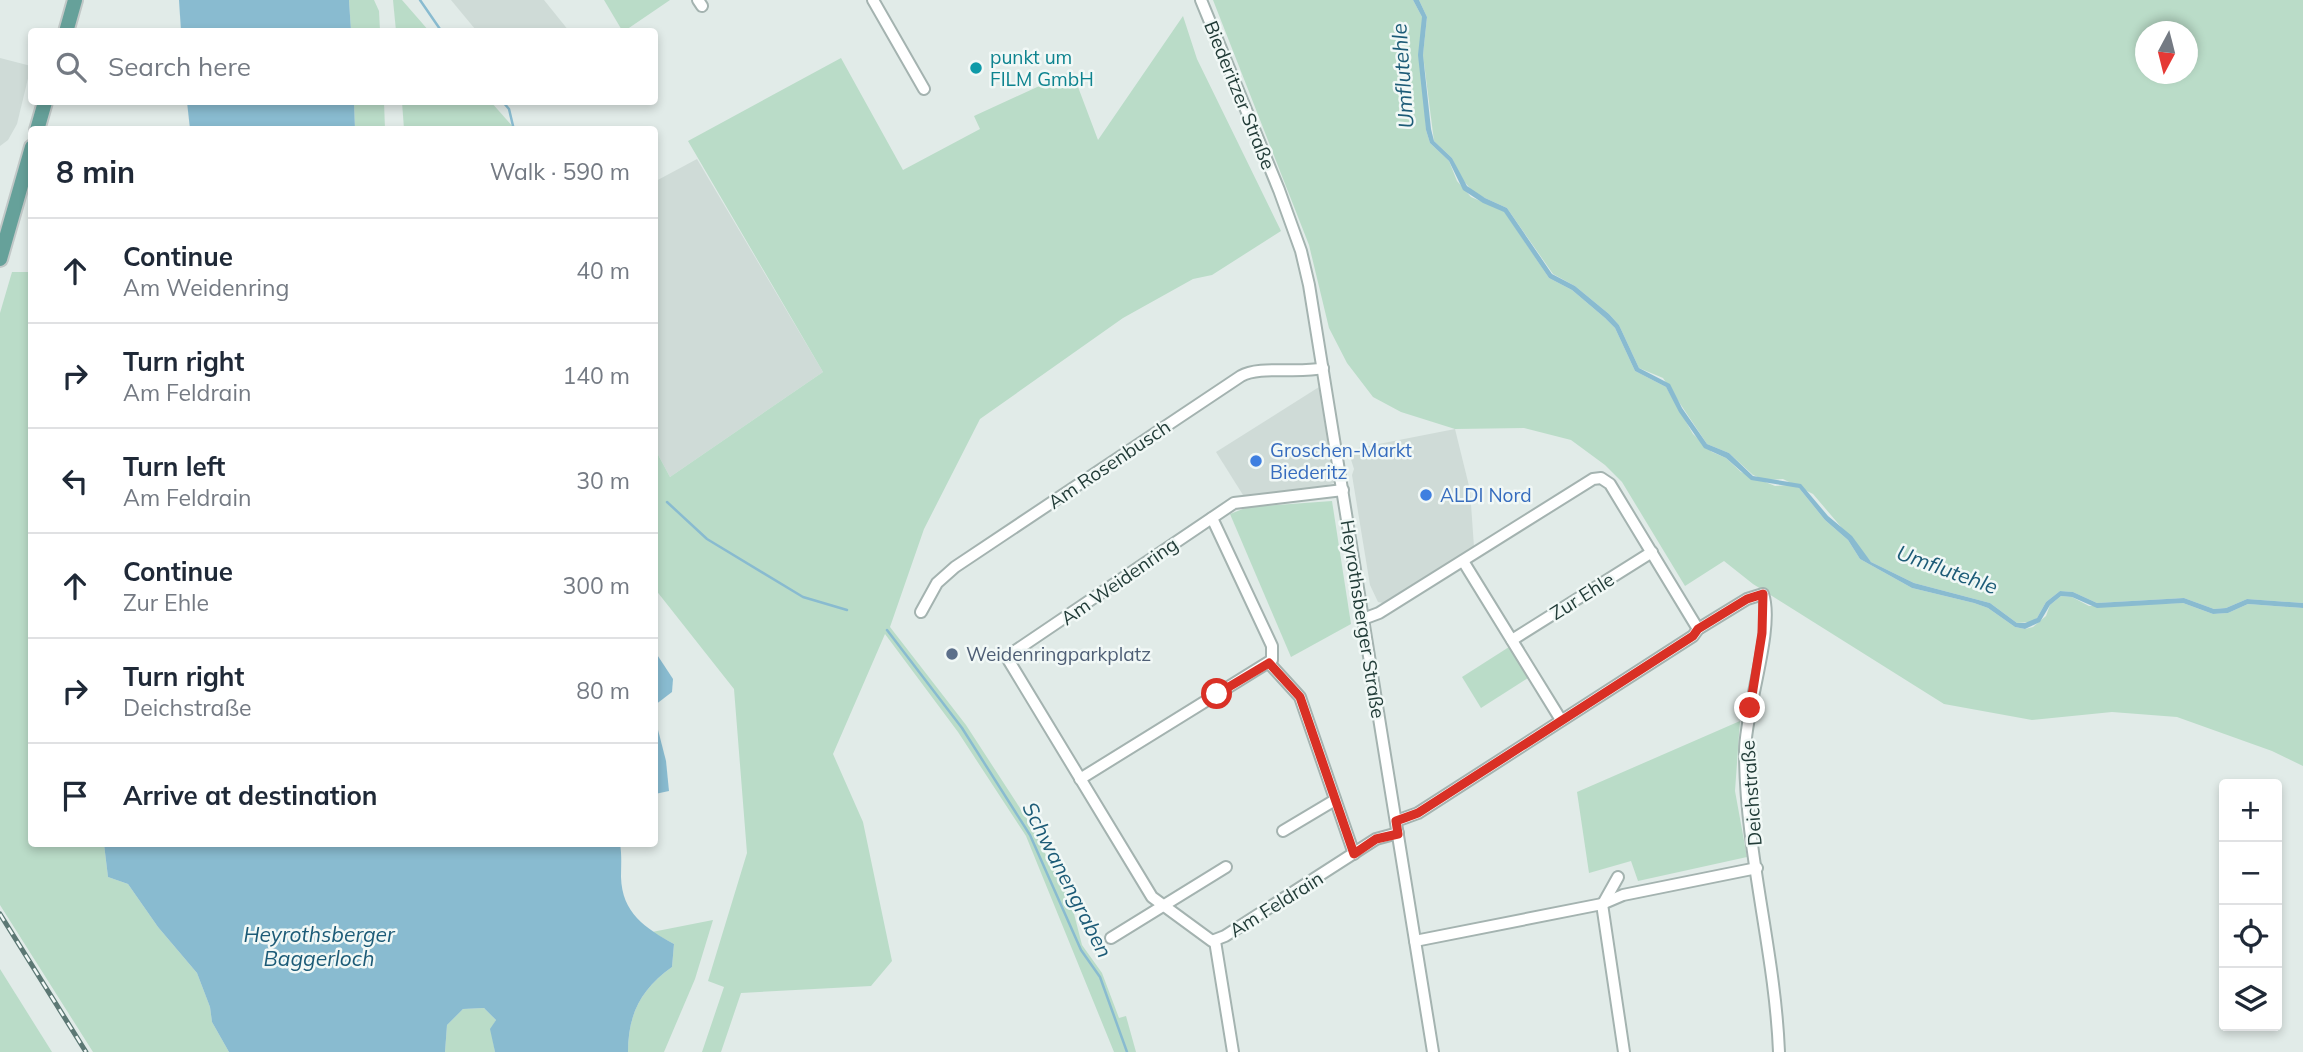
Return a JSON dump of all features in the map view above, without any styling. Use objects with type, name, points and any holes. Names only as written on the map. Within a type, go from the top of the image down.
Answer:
[{"type":"main road","points":[[67,28],[75,0]]},
{"type":"main road","points":[[38,126],[44,105]]},
{"type":"main road","points":[[0,259],[28,161]]},
{"type":"street","points":[[873,0],[924,89]]},
{"type":"street","name":"Biederitzer Straße","points":[[1201,0],[1279,190]]},
{"type":"street","name":"Heyrothsberger Straße","points":[[1279,190],[1304,264],[1323,368],[1433,1052]]},
{"type":"street","name":"Am Rosenbusch","points":[[921,612],[937,583],[955,567],[1247,372],[1293,373],[1323,368]]},
{"type":"street","points":[[1363,619],[1379,613],[1593,479],[1601,478],[1610,484],[1698,629],[1693,636],[1418,813],[1396,821]]},
{"type":"street","name":"Am Weidenring","points":[[1080,779],[1013,671],[1010,657],[1212,518],[1243,500],[1343,490]]},
{"type":"street","points":[[1080,779],[1269,663],[1273,656],[1272,646],[1212,518]]},
{"type":"street","name":"Zur Ehle","points":[[1512,640],[1651,552]]},
{"type":"street","points":[[1463,561],[1561,720]]},
{"type":"street","name":"Deichstraße","points":[[1698,629],[1747,599],[1763,594],[1762,633],[1745,750],[1757,868],[1775,981],[1779,1052]]},
{"type":"street","points":[[1269,663],[1300,697],[1354,854]]},
{"type":"street","name":"Am Feldrain","points":[[1080,779],[1152,897],[1215,941],[1376,839],[1398,834]]},
{"type":"street","points":[[1283,831],[1335,800]]},
{"type":"street","points":[[1111,939],[1226,867]]},
{"type":"street","name":"Deichstraße","points":[[1415,941],[1602,904],[1623,895],[1757,868]]},
{"type":"street","points":[[1618,877],[1602,904],[1624,1052]]},
{"type":"street","points":[[1215,941],[1233,1052]]},
{"type":"shaded area","points":[[451,0],[544,0],[567,28],[474,28]]},
{"type":"shaded area","points":[[0,58],[28,65],[28,78],[17,124],[8,140],[0,146]]},
{"type":"shaded area","points":[[697,159],[823,372],[670,477],[658,455],[658,180]]},
{"type":"shaded area","points":[[1319,387],[1334,483],[1306,491],[1243,495],[1216,452]]},
{"type":"shaded area","points":[[1455,429],[1470,490],[1474,547],[1383,603],[1378,602],[1370,585],[1352,475],[1354,469],[1348,450]]},
{"type":"green space","points":[[349,0],[374,0],[379,11],[380,28],[351,28]]},
{"type":"green space","points":[[393,0],[402,0],[426,28],[396,28]]},
{"type":"green space","points":[[604,0],[670,0],[629,28],[621,28]]},
{"type":"green space","points":[[1213,0],[1413,0],[1422,17],[1426,130],[1430,143],[1449,161],[1457,181],[1471,197],[1504,211],[1549,278],[1572,290],[1615,328],[1635,371],[1666,387],[1693,434],[1712,452],[1726,458],[1741,472],[1775,486],[1791,485],[1799,488],[1825,520],[1848,540],[1860,559],[1912,588],[1988,608],[2015,627],[2025,629],[2033,627],[2046,616],[2050,605],[2061,596],[2072,597],[2089,606],[2183,603],[2213,614],[2228,613],[2248,604],[2303,608],[2303,766],[2272,751],[2177,717],[2112,712],[2032,720],[1944,704],[1753,584],[1724,561],[1685,586],[1622,482],[1605,465],[1571,440],[1524,428],[1455,429],[1401,412],[1373,397],[1347,363],[1329,328],[1309,245]]},
{"type":"green space","points":[[1419,0],[2303,0],[2303,603],[2247,599],[2226,608],[2214,609],[2184,598],[2097,603],[2073,592],[2060,591],[2046,602],[2037,618],[2031,622],[2017,623],[1990,603],[1914,583],[1871,562],[1813,494],[1783,479],[1765,480],[1753,475],[1729,453],[1707,444],[1663,378],[1639,368],[1619,325],[1609,314],[1575,286],[1553,274],[1507,208],[1474,193],[1462,179],[1452,158],[1434,141],[1423,55],[1427,17]]},
{"type":"green space","points":[[1183,16],[1197,59],[1281,231],[1212,275],[1193,279],[1123,318],[980,419],[924,529],[890,627],[966,725],[1029,822],[1072,906],[1082,945],[1102,973],[1119,1018],[1126,1016],[1136,1052],[1114,1052],[1026,836],[958,732],[885,634],[833,754],[863,822],[892,961],[871,986],[741,993],[721,1052],[702,1052],[724,987],[708,981],[747,853],[734,689],[658,593],[658,455],[670,477],[823,372],[688,141],[841,58],[903,170],[980,129],[974,116],[1072,71],[1098,140]]},
{"type":"green space","points":[[354,105],[384,105],[385,126],[355,126]]},
{"type":"green space","points":[[402,105],[494,105],[512,126],[404,126]]},
{"type":"green space","points":[[12,272],[28,272],[28,847],[104,847],[108,877],[128,884],[158,927],[197,973],[210,1007],[212,1022],[229,1052],[93,1052],[0,905],[0,313]]},
{"type":"green space","points":[[1332,501],[1351,624],[1291,657],[1230,514],[1248,507]]},
{"type":"green space","points":[[1509,647],[1528,678],[1481,708],[1462,677]]},
{"type":"green space","points":[[1740,721],[1735,791],[1747,857],[1638,881],[1631,861],[1589,873],[1577,792]]},
{"type":"green space","points":[[713,920],[695,979],[664,1052],[628,1052],[631,1026],[638,1004],[652,984],[672,967],[674,944],[652,932]]},
{"type":"green space","points":[[0,969],[52,1052],[0,1052]]},
{"type":"green space","points":[[484,1008],[496,1020],[491,1029],[495,1052],[445,1052],[447,1025],[463,1009]]},
{"type":"water","points":[[179,0],[349,0],[351,28],[181,28]]},
{"type":"water","points":[[1413,0],[1419,0],[1427,17],[1423,55],[1434,141],[1452,158],[1467,186],[1507,208],[1552,274],[1575,286],[1609,314],[1619,325],[1639,368],[1670,384],[1682,408],[1707,444],[1729,453],[1753,476],[1801,484],[1828,516],[1852,536],[1871,562],[1914,583],[1990,603],[2017,623],[2037,618],[2046,602],[2060,591],[2073,592],[2097,603],[2184,598],[2214,609],[2226,608],[2247,599],[2303,603],[2303,608],[2248,604],[2228,613],[2213,614],[2183,603],[2097,608],[2072,597],[2061,596],[2050,605],[2040,622],[2025,629],[2015,627],[1988,608],[1912,588],[1860,559],[1848,540],[1825,520],[1799,488],[1751,480],[1726,458],[1704,448],[1679,412],[1666,387],[1635,371],[1615,328],[1572,290],[1549,278],[1504,212],[1463,190],[1449,161],[1430,143],[1426,130],[1418,55],[1422,17]]},
{"type":"water","points":[[187,105],[354,105],[355,126],[190,126]]},
{"type":"water","points":[[658,656],[673,679],[672,692],[658,703]]},
{"type":"water","points":[[658,730],[666,761],[669,791],[658,793]]},
{"type":"water","name":"Heyrothsberger Baggerloch","points":[[104,847],[620,847],[622,890],[626,900],[637,918],[674,944],[672,967],[652,984],[638,1004],[631,1026],[628,1052],[495,1052],[490,1029],[496,1020],[484,1008],[463,1009],[447,1025],[445,1052],[229,1052],[212,1022],[210,1007],[197,973],[158,927],[128,884],[108,877]]},
{"type":"waterway","name":"Schwanengraben","points":[[420,0],[439,28]]},
{"type":"waterway","name":"Schwanengraben","points":[[506,105],[513,126]]},
{"type":"waterway","name":"Schwanengraben","points":[[667,502],[707,539],[803,597],[847,610]]},
{"type":"waterway","name":"Schwanengraben","points":[[887,630],[962,728],[1030,835],[1081,950],[1100,977],[1127,1052]]},
{"type":"railway","points":[[0,914],[86,1052]]},
{"type":"place","name":"punkt um FILM GmbH","points":[[976,68]]},
{"type":"place","name":"Groschen-Markt Biederitz","points":[[1256,461]]},
{"type":"place","name":"ALDI Nord","points":[[1426,495]]},
{"type":"place","name":"Weidenringparkplatz","points":[[952,654]]},
{"type":"route","points":[[1217,694],[1269,663],[1297,692],[1354,854],[1376,839],[1398,834],[1396,821],[1405,820],[1418,813],[1693,636],[1698,629],[1747,599],[1763,594],[1765,609],[1757,679],[1750,708]]},
{"type":"water label","name":"Umflutehle","points":[[1403,76]]},
{"type":"water label","name":"Umflutehle","points":[[1947,570]]}]
